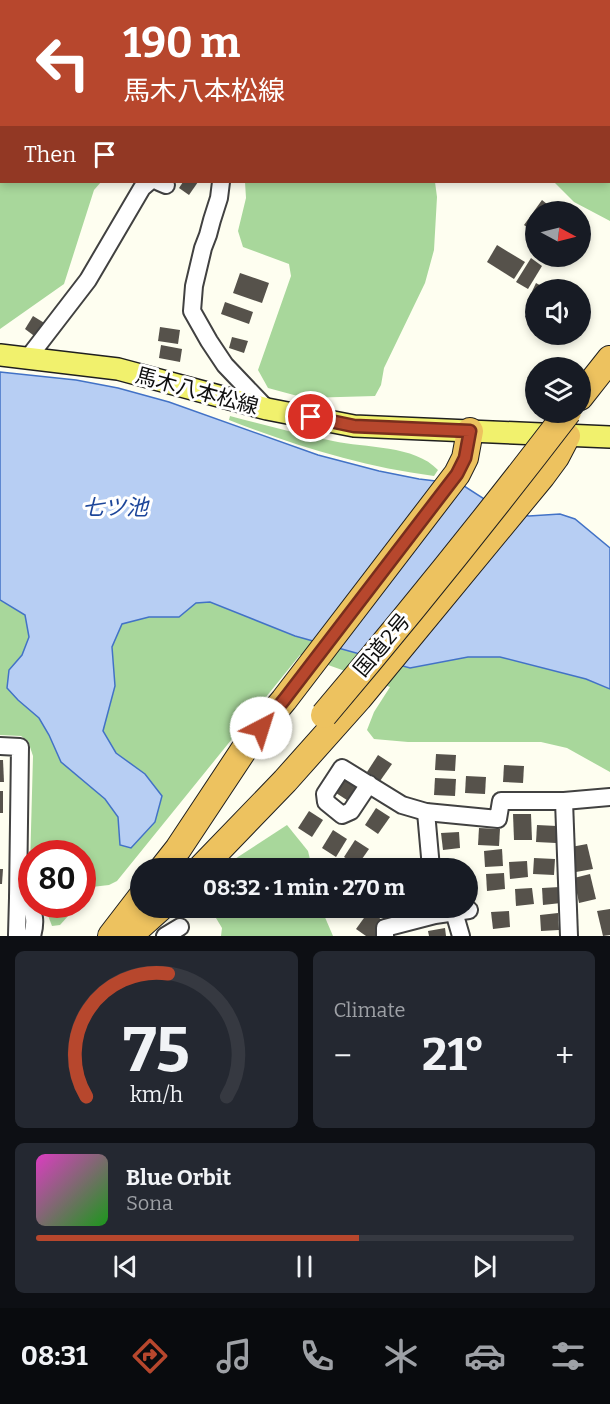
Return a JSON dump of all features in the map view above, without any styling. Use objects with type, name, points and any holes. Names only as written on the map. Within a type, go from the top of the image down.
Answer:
[{"type":"highway","points":[[591,383],[610,359]]},
{"type":"highway","points":[[211,858],[285,781],[359,698],[542,476],[556,457],[568,424]]},
{"type":"highway","name":"国道2号","points":[[193,858],[324,715],[500,501],[568,424]]},
{"type":"highway","points":[[171,858],[249,742],[284,700],[457,474],[465,458],[470,431]]},
{"type":"highway","points":[[111,936],[130,911]]},
{"type":"highway","points":[[121,936],[138,918]]},
{"type":"highway","points":[[129,936],[149,918]]},
{"type":"main road","name":"馬木八本松線","points":[[0,355],[118,369],[267,410],[354,426],[470,431],[568,424],[610,437]]},
{"type":"street","points":[[28,358],[88,280],[142,188],[148,183]]},
{"type":"street","points":[[221,183],[219,198],[194,286],[192,311],[225,365],[267,410]]},
{"type":"street","points":[[0,746],[20,747],[18,898],[27,901],[33,910],[34,926],[25,935]]},
{"type":"street","points":[[369,784],[402,805],[426,812],[498,819],[501,801],[564,801],[610,796]]},
{"type":"street","points":[[564,801],[568,936]]},
{"type":"street","points":[[426,812],[430,858]]},
{"type":"street","points":[[385,936],[385,927],[413,918]]},
{"type":"street","points":[[461,936],[462,918]]},
{"type":"street","points":[[165,936],[180,927]]},
{"type":"green space","points":[[0,183],[100,183],[94,190],[64,284],[0,329]]},
{"type":"green space","points":[[245,183],[435,183],[437,197],[434,250],[425,283],[384,368],[381,385],[375,396],[305,398],[268,388],[258,370],[291,276],[289,264],[243,247],[238,231],[246,198]]},
{"type":"green space","points":[[555,183],[610,183],[610,221],[591,211],[591,201],[573,201]]},
{"type":"green space","points":[[230,416],[333,441],[403,452],[428,462],[438,470],[434,476],[356,461],[254,430],[229,420]]},
{"type":"green space","points":[[0,600],[25,615],[29,637],[22,655],[9,670],[18,700],[39,718],[61,762],[105,799],[118,817],[120,845],[145,774],[116,753],[103,731],[115,686],[112,646],[122,624],[149,617],[179,617],[196,603],[210,602],[295,636],[410,668],[468,657],[500,657],[586,679],[610,689],[610,772],[567,748],[541,742],[408,742],[374,739],[367,730],[374,712],[390,687],[300,655],[136,858],[130,858],[130,865],[117,881],[109,885],[96,886],[96,840],[31,840],[33,756],[28,741],[21,736],[0,735]]},
{"type":"green space","points":[[287,825],[308,851],[310,858],[236,858]]},
{"type":"green space","points":[[49,918],[66,918],[60,925],[52,926]]},
{"type":"green space","points":[[216,918],[325,918],[333,936],[221,936],[222,928]]},
{"type":"water","name":"七ツ池","points":[[0,372],[76,380],[118,388],[169,402],[318,455],[379,471],[461,484],[506,513],[529,516],[560,514],[575,519],[610,548],[610,689],[586,679],[500,657],[468,657],[410,668],[295,636],[210,602],[196,603],[179,617],[149,617],[122,624],[112,647],[115,686],[103,731],[116,753],[145,774],[162,796],[155,822],[131,848],[120,845],[118,817],[105,799],[61,762],[39,718],[7,688],[9,670],[22,655],[29,637],[25,615],[0,600]]},
{"type":"building","points":[[182,183],[197,183],[189,195],[179,188]]},
{"type":"building","points":[[497,245],[525,262],[514,279],[487,262]]},
{"type":"building","points":[[525,267],[541,267],[534,279],[525,279],[525,287],[516,282]]},
{"type":"building","points":[[240,273],[269,283],[262,303],[233,293]]},
{"type":"building","points":[[225,302],[253,312],[249,324],[221,314]]},
{"type":"building","points":[[33,316],[46,324],[37,338],[25,329]]},
{"type":"building","points":[[160,327],[180,330],[178,344],[158,341]]},
{"type":"building","points":[[232,337],[248,341],[244,353],[229,348]]},
{"type":"building","points":[[161,345],[182,349],[180,362],[159,358]]},
{"type":"building","points":[[436,754],[456,755],[455,771],[435,770]]},
{"type":"building","points":[[378,755],[392,764],[380,781],[367,772]]},
{"type":"building","points":[[0,760],[3,760],[4,782],[0,782]]},
{"type":"building","points":[[504,765],[524,766],[523,783],[503,782]]},
{"type":"building","points":[[348,775],[361,785],[350,802],[336,793]]},
{"type":"building","points":[[466,776],[486,777],[485,794],[465,793]]},
{"type":"building","points":[[435,778],[456,779],[455,796],[434,795]]},
{"type":"building","points":[[0,791],[3,791],[3,813],[0,813]]},
{"type":"building","points":[[376,808],[390,817],[378,834],[365,825]]},
{"type":"building","points":[[309,811],[323,820],[312,837],[298,828]]},
{"type":"building","points":[[513,814],[531,814],[532,840],[514,840]]},
{"type":"building","points":[[537,825],[557,826],[556,843],[536,842]]},
{"type":"building","points":[[479,828],[500,829],[499,846],[478,845]]},
{"type":"building","points":[[333,830],[347,839],[336,857],[322,848]]},
{"type":"building","points":[[459,832],[460,848],[443,850],[441,833]]},
{"type":"building","points":[[355,840],[369,849],[363,858],[344,857]]},
{"type":"building","points":[[587,844],[593,869],[576,872],[571,847]]},
{"type":"building","points":[[502,849],[503,866],[485,867],[484,851]]},
{"type":"building","points":[[534,858],[555,859],[554,875],[533,874]]},
{"type":"building","points":[[527,861],[528,877],[510,879],[509,862]]},
{"type":"building","points":[[0,869],[3,869],[2,884],[0,884]]},
{"type":"building","points":[[504,873],[505,889],[487,891],[486,874]]},
{"type":"building","points":[[590,874],[596,899],[579,903],[574,878]]},
{"type":"building","points":[[560,887],[561,903],[543,905],[542,888]]},
{"type":"building","points":[[532,888],[534,904],[516,906],[515,889]]},
{"type":"building","points":[[610,909],[610,935],[603,936],[597,911]]},
{"type":"building","points":[[509,911],[510,927],[493,929],[491,912]]},
{"type":"building","points":[[558,913],[559,930],[541,931],[540,915]]},
{"type":"building","points":[[364,918],[379,918],[385,922],[375,936],[366,936],[356,929]]},
{"type":"building","points":[[445,928],[446,936],[429,936],[428,931]]},
{"type":"route","points":[[261,728],[457,474],[465,458],[470,431],[354,426],[311,417]]}]
